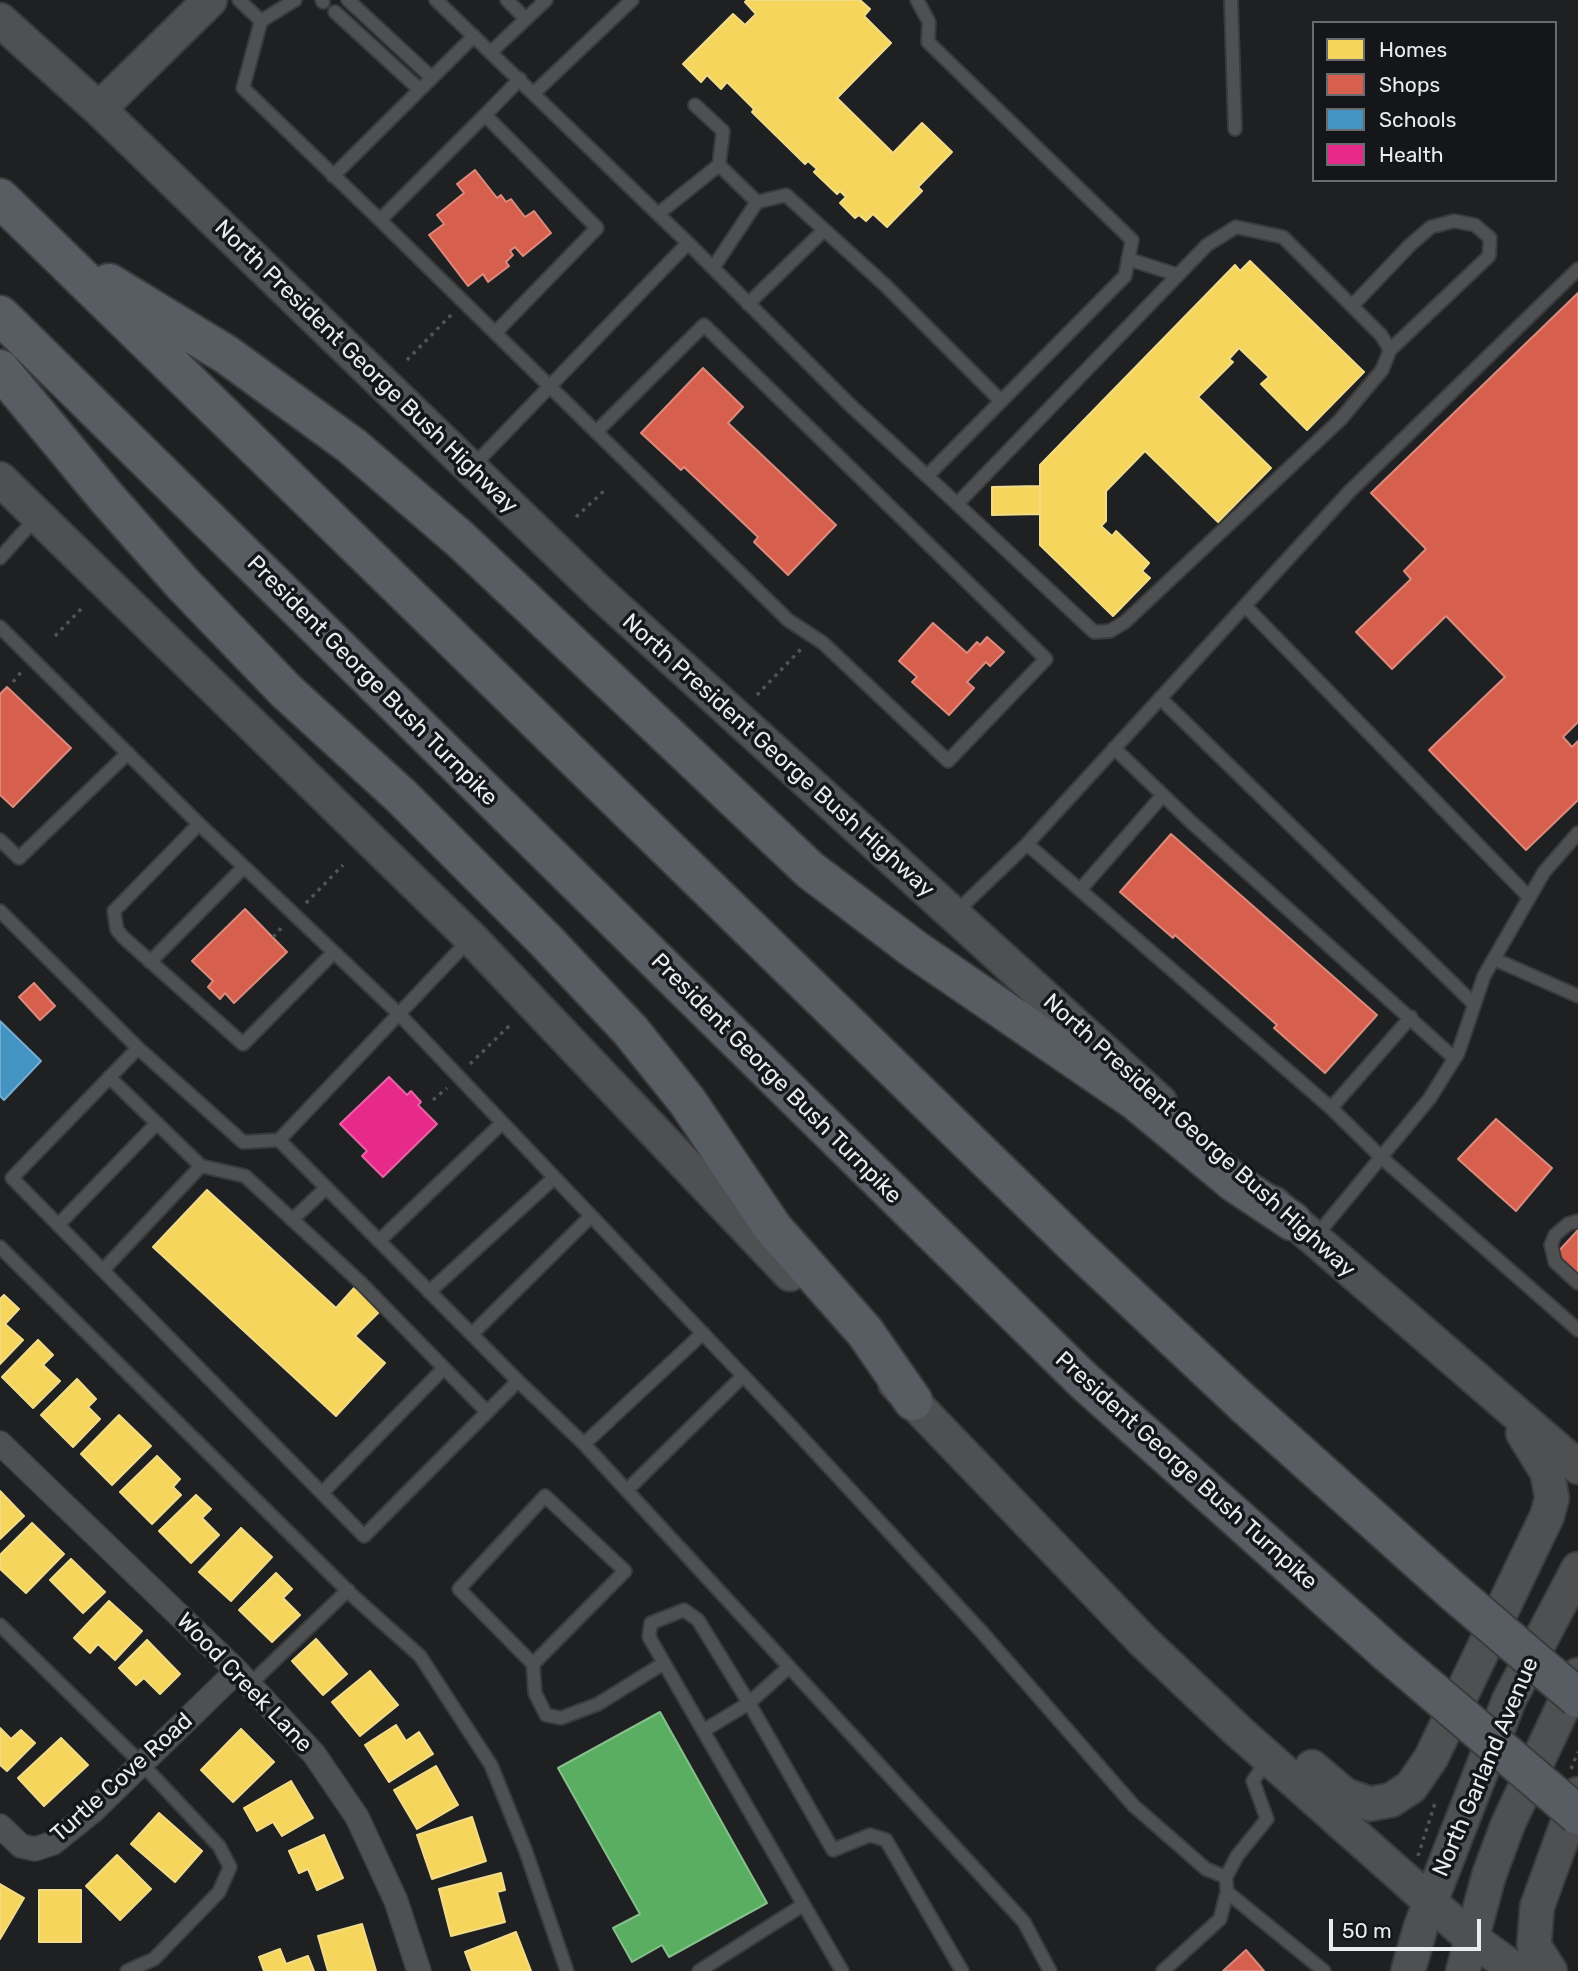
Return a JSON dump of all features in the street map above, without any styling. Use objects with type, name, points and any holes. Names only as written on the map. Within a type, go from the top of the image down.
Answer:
[{"type":"highway","points":[[0,198],[1090,1260],[1243,1403],[1456,1594],[1578,1698]]},
{"type":"highway","points":[[48,244],[227,355],[352,446],[469,548],[810,870],[914,950],[1136,1101],[1235,1183],[1303,1230]]},
{"type":"highway","name":"President George Bush Turnpike","points":[[0,315],[1083,1380],[1389,1654],[1578,1815]]},
{"type":"highway","points":[[0,369],[106,497],[182,583],[286,691],[401,796],[547,942],[630,1030],[687,1101],[773,1228],[865,1332],[913,1401]]},
{"type":"main road","points":[[99,109],[210,0]]},
{"type":"main road","name":"North President George Bush Highway","points":[[0,20],[99,109],[601,594],[1303,1230],[1578,1468]]},
{"type":"main road","points":[[0,479],[471,938],[1143,1641],[1269,1758],[1471,1938],[1517,1971]]},
{"type":"main road","points":[[1143,1641],[1195,1665],[1345,1795],[1370,1804],[1391,1800],[1411,1787],[1431,1758],[1547,1516],[1552,1498],[1547,1472],[1531,1443],[1501,1402]]},
{"type":"main road","points":[[1501,1402],[1578,1444]]},
{"type":"main road","name":"North Garland Avenue","points":[[1408,1971],[1421,1926],[1509,1700],[1578,1569]]},
{"type":"main road","name":"North Garland Avenue","points":[[1463,1971],[1489,1875],[1508,1825],[1578,1675]]},
{"type":"main road","points":[[1550,1971],[1534,1946],[1537,1907],[1578,1794]]},
{"type":"street","name":"Wood Creek Lane","points":[[0,1443],[243,1678],[314,1754],[357,1817],[396,1901],[419,1971]]},
{"type":"street","name":"Turtle Cove Road","points":[[0,1826],[21,1846],[36,1849],[53,1843],[243,1678]]},
{"type":"lane","points":[[239,0],[261,21]]},
{"type":"lane","points":[[295,0],[261,21],[243,88],[788,620],[823,643],[948,761],[1045,659],[704,325],[596,432]]},
{"type":"lane","points":[[348,0],[431,77]]},
{"type":"lane","points":[[436,0],[688,243],[850,405],[1094,632],[1110,631],[1125,622],[1340,420],[1382,370],[1390,349],[1489,256],[1490,238],[1475,225],[1454,220],[1432,227],[1410,245],[1352,306]]},
{"type":"lane","points":[[507,0],[526,19]]},
{"type":"lane","points":[[491,52],[546,0]]},
{"type":"lane","points":[[534,93],[632,0]]},
{"type":"lane","points":[[917,0],[929,22],[928,42],[1132,240],[1125,276],[928,476]]},
{"type":"lane","points":[[1231,0],[1235,128]]},
{"type":"lane","points":[[335,12],[419,89]]},
{"type":"lane","points":[[333,176],[474,36]]},
{"type":"lane","points":[[380,220],[520,79]]},
{"type":"lane","points":[[658,214],[719,165],[723,131],[695,105]]},
{"type":"lane","points":[[485,115],[597,228],[495,333]]},
{"type":"lane","points":[[719,165],[757,202]]},
{"type":"lane","points":[[713,268],[757,202],[786,195],[885,285],[1001,401]]},
{"type":"lane","points":[[957,504],[1207,245],[1236,227],[1283,237],[1381,335],[1390,349]]},
{"type":"lane","points":[[748,304],[824,230]]},
{"type":"lane","points":[[471,468],[688,243]]},
{"type":"lane","points":[[1129,259],[1178,275]]},
{"type":"lane","points":[[954,915],[1027,844],[1349,492],[1578,269]]},
{"type":"lane","points":[[0,558],[38,516]]},
{"type":"lane","points":[[1245,606],[1529,897]]},
{"type":"lane","points":[[1,630],[199,824],[399,1014],[703,1333],[980,1630],[1134,1806],[1206,1869],[1226,1877]]},
{"type":"lane","points":[[1160,698],[1474,1004]]},
{"type":"lane","points":[[1114,748],[1454,1058]]},
{"type":"lane","points":[[0,840],[19,858],[128,753]]},
{"type":"lane","points":[[1080,890],[1163,795]]},
{"type":"lane","points":[[199,824],[114,911],[117,930],[150,962],[243,1044],[333,953]]},
{"type":"lane","points":[[1303,1230],[1382,1158],[1430,1098],[1454,1058],[1484,976],[1544,872],[1578,833]]},
{"type":"lane","points":[[1027,844],[1331,1108],[1382,1158],[1578,1331]]},
{"type":"lane","points":[[150,962],[244,866]]},
{"type":"lane","points":[[0,911],[138,1048],[243,1142],[279,1140],[471,938]]},
{"type":"lane","points":[[1494,959],[1578,996]]},
{"type":"lane","points":[[1331,1108],[1411,1017]]},
{"type":"lane","points":[[138,1048],[12,1178],[364,1536],[518,1381]]},
{"type":"lane","points":[[109,1077],[201,1166],[245,1175],[360,1283],[487,1412]]},
{"type":"lane","points":[[58,1225],[157,1123]]},
{"type":"lane","points":[[379,1241],[502,1123]]},
{"type":"lane","points":[[279,1140],[627,1490],[1024,1922],[1050,1971]]},
{"type":"lane","points":[[103,1270],[201,1166]]},
{"type":"lane","points":[[429,1292],[554,1178]]},
{"type":"lane","points":[[292,1220],[326,1188]]},
{"type":"lane","points":[[472,1334],[591,1216]]},
{"type":"lane","points":[[1578,1221],[1568,1224],[1555,1235],[1551,1245],[1555,1262],[1578,1283]]},
{"type":"lane","points":[[0,1247],[348,1590],[420,1656],[491,1765],[525,1849],[567,1971]]},
{"type":"lane","points":[[584,1444],[703,1333]]},
{"type":"lane","points":[[322,1493],[444,1368]]},
{"type":"lane","points":[[627,1490],[743,1376]]},
{"type":"lane","points":[[533,1664],[625,1571],[545,1496],[459,1589],[533,1664],[535,1693],[546,1715],[561,1718],[598,1704],[664,1663]]},
{"type":"lane","points":[[243,1678],[348,1590]]},
{"type":"lane","points":[[842,1971],[649,1637],[651,1623],[684,1610],[698,1620],[833,1850],[870,1835],[886,1840],[962,1971]]},
{"type":"lane","points":[[0,1625],[142,1764],[219,1846],[230,1867],[219,1892],[163,1949],[153,1959],[127,1971]]},
{"type":"lane","points":[[704,1731],[749,1703],[789,1667]]},
{"type":"lane","points":[[1163,1971],[1220,1919],[1227,1892],[1226,1877],[1237,1856],[1267,1819],[1252,1781],[1269,1758]]},
{"type":"lane","points":[[1227,1892],[1324,1971]]},
{"type":"lane","points":[[699,1971],[803,1905]]},
{"type":"path","points":[[407,360],[454,312]]},
{"type":"path","points":[[576,517],[607,488]]},
{"type":"path","points":[[55,636],[83,607]]},
{"type":"path","points":[[757,695],[806,644]]},
{"type":"path","points":[[13,682],[22,671]]},
{"type":"path","points":[[304,904],[343,865]]},
{"type":"path","points":[[273,937],[287,922]]},
{"type":"path","points":[[466,1068],[512,1024]]},
{"type":"path","points":[[433,1100],[447,1088]]},
{"type":"building: Homes","points":[[860,0],[870,9],[864,16],[891,43],[837,98],[893,153],[922,123],[952,152],[918,187],[922,191],[887,227],[873,214],[866,221],[859,215],[855,218],[840,203],[846,197],[840,191],[837,194],[814,172],[817,169],[808,161],[805,164],[752,112],[754,109],[727,82],[721,89],[707,75],[701,82],[683,64],[733,14],[745,25],[756,14],[745,2]]},
{"type":"building: Homes","points":[[1250,261],[1364,372],[1307,430],[1261,384],[1269,377],[1239,348],[1229,359],[1233,362],[1198,397],[1271,468],[1218,522],[1145,451],[1106,491],[1106,521],[1101,526],[1112,536],[1116,531],[1149,563],[1142,571],[1150,578],[1113,616],[1040,545],[1040,465],[1235,265],[1240,271]]},
{"type":"building: Homes","points":[[1040,486],[1040,514],[992,515],[992,487]]},
{"type":"building: Homes","points":[[207,1190],[336,1308],[355,1287],[380,1311],[355,1336],[385,1363],[336,1416],[153,1247]]},
{"type":"building: Homes","points":[[4,1295],[19,1309],[5,1324],[23,1340],[0,1364],[0,1299]]},
{"type":"building: Homes","points":[[38,1340],[53,1355],[43,1365],[60,1381],[33,1408],[2,1377]]},
{"type":"building: Homes","points":[[77,1379],[96,1399],[88,1407],[100,1419],[73,1447],[41,1415]]},
{"type":"building: Homes","points":[[119,1415],[151,1446],[112,1485],[81,1454]]},
{"type":"building: Homes","points":[[157,1456],[180,1479],[173,1487],[181,1495],[152,1524],[120,1492]]},
{"type":"building: Homes","points":[[0,1491],[24,1516],[0,1539]]},
{"type":"building: Homes","points":[[196,1495],[211,1509],[202,1518],[219,1535],[191,1563],[159,1531]]},
{"type":"building: Homes","points":[[32,1523],[64,1554],[26,1593],[0,1569],[0,1555]]},
{"type":"building: Homes","points":[[241,1528],[272,1557],[231,1601],[199,1572]]},
{"type":"building: Homes","points":[[71,1559],[105,1592],[83,1613],[50,1580]]},
{"type":"building: Homes","points":[[276,1573],[292,1589],[283,1598],[300,1615],[272,1642],[239,1610]]},
{"type":"building: Homes","points":[[109,1601],[142,1631],[115,1660],[98,1644],[90,1653],[74,1638]]},
{"type":"building: Homes","points":[[316,1639],[347,1674],[323,1695],[292,1661]]},
{"type":"building: Homes","points":[[147,1640],[180,1674],[160,1694],[144,1678],[136,1685],[119,1668]]},
{"type":"building: Homes","points":[[370,1671],[398,1705],[360,1736],[332,1702]]},
{"type":"building: Homes","points":[[396,1725],[406,1741],[419,1732],[433,1754],[389,1782],[365,1745]]},
{"type":"building: Homes","points":[[0,1728],[11,1739],[21,1730],[35,1743],[7,1771],[0,1765]]},
{"type":"building: Homes","points":[[241,1729],[274,1762],[233,1802],[201,1770]]},
{"type":"building: Homes","points":[[61,1738],[88,1765],[44,1806],[18,1778]]},
{"type":"building: Homes","points":[[436,1766],[458,1805],[417,1829],[394,1790]]},
{"type":"building: Homes","points":[[291,1781],[313,1818],[282,1836],[273,1822],[257,1831],[244,1808]]},
{"type":"building: Homes","points":[[159,1813],[202,1851],[175,1882],[131,1844]]},
{"type":"building: Homes","points":[[472,1817],[486,1861],[432,1879],[417,1835]]},
{"type":"building: Homes","points":[[324,1835],[343,1878],[317,1890],[308,1869],[299,1873],[289,1851]]},
{"type":"building: Homes","points":[[117,1855],[151,1889],[120,1920],[86,1886]]},
{"type":"building: Homes","points":[[501,1873],[505,1890],[497,1892],[505,1922],[451,1936],[439,1889]]},
{"type":"building: Homes","points":[[0,1884],[24,1898],[0,1939]]},
{"type":"building: Homes","points":[[39,1890],[81,1890],[81,1942],[39,1942]]},
{"type":"building: Homes","points":[[362,1924],[376,1971],[328,1971],[318,1936]]},
{"type":"building: Homes","points":[[516,1932],[531,1971],[472,1971],[465,1952]]},
{"type":"building: Homes","points":[[280,1949],[286,1964],[308,1956],[314,1971],[264,1971],[259,1957]]},
{"type":"building: Shops","points":[[475,170],[497,198],[501,195],[506,202],[511,199],[525,217],[534,211],[551,233],[523,256],[515,247],[510,251],[513,255],[506,262],[509,266],[488,282],[483,274],[468,286],[429,235],[444,224],[437,215],[464,193],[457,184]]},
{"type":"building: Shops","points":[[1578,293],[1578,722],[1563,737],[1572,747],[1578,741],[1578,800],[1526,850],[1429,750],[1505,677],[1446,616],[1392,669],[1356,632],[1411,579],[1404,571],[1426,549],[1371,493]]},
{"type":"building: Shops","points":[[703,368],[743,407],[728,423],[836,525],[788,575],[754,542],[758,537],[684,467],[681,470],[641,433]]},
{"type":"building: Shops","points":[[933,623],[967,653],[977,642],[980,645],[987,637],[1004,652],[990,666],[986,662],[967,682],[974,688],[949,715],[912,682],[917,677],[899,661]]},
{"type":"building: Shops","points":[[7,687],[71,748],[13,807],[0,795],[0,694]]},
{"type":"building: Shops","points":[[1171,834],[1377,1015],[1325,1073],[1274,1028],[1277,1025],[1175,935],[1173,938],[1120,892]]},
{"type":"building: Shops","points":[[245,909],[287,952],[234,1003],[225,993],[220,999],[208,987],[213,981],[192,961]]},
{"type":"building: Shops","points":[[34,983],[55,1006],[40,1020],[19,997]]},
{"type":"building: Shops","points":[[1496,1119],[1552,1168],[1516,1211],[1458,1159]]},
{"type":"building: Shops","points":[[1578,1230],[1578,1274],[1556,1254]]},
{"type":"building: Shops","points":[[1246,1950],[1264,1971],[1223,1971]]},
{"type":"building: Schools","points":[[0,1021],[41,1061],[4,1100],[0,1096]]},
{"type":"building: Health","points":[[389,1077],[407,1095],[411,1091],[421,1102],[418,1105],[437,1124],[383,1177],[362,1156],[367,1151],[340,1124]]},
{"type":"building: Public","points":[[660,1712],[767,1903],[669,1957],[662,1945],[632,1962],[613,1928],[640,1914],[558,1768]]}]
